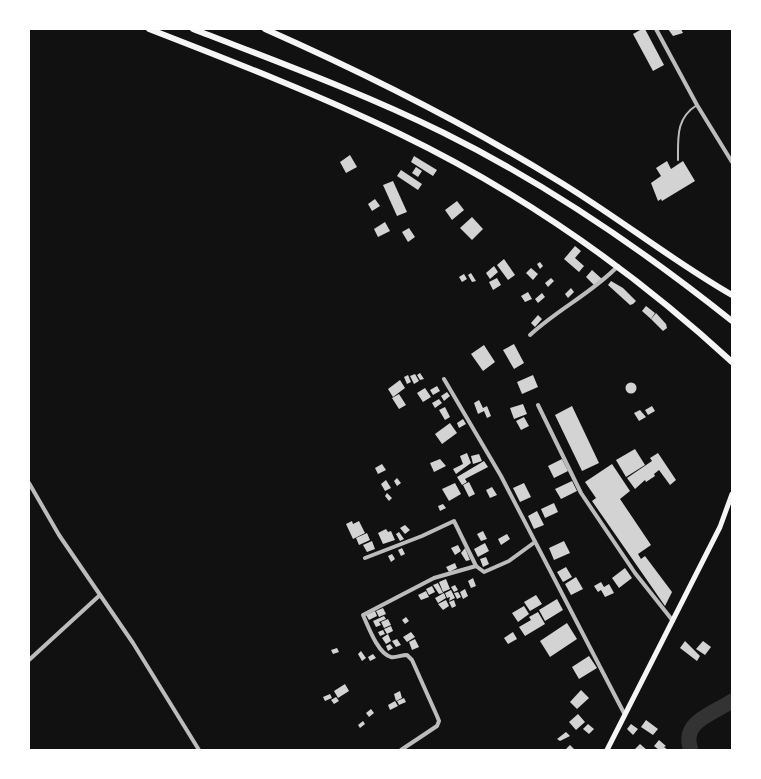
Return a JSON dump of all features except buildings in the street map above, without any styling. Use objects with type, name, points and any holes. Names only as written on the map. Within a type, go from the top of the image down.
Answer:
[{"type":"highway","points":[[150,29],[235,62],[402,135],[507,192],[618,266],[656,295],[732,362]]},
{"type":"highway","points":[[193,29],[373,100],[481,152],[601,225],[689,287],[732,321]]},
{"type":"highway","points":[[265,29],[397,93],[521,158],[590,200],[688,268],[732,295]]},
{"type":"main road","points":[[607,750],[720,527],[732,494]]},
{"type":"street","points":[[656,29],[697,105],[732,162]]},
{"type":"street","points":[[530,335],[553,314],[602,282],[618,266]]},
{"type":"street","points":[[444,379],[501,476],[625,715]]},
{"type":"street","points":[[538,405],[582,494],[636,573],[673,620]]},
{"type":"street","points":[[29,483],[59,535],[134,643],[199,750]]},
{"type":"street","points":[[365,558],[454,521],[476,566],[481,571],[488,572],[535,542]]},
{"type":"street","points":[[401,750],[437,726],[439,722],[438,716],[412,660],[407,655],[394,658],[385,654],[371,634],[363,615],[434,578],[476,566]]},
{"type":"street","points":[[29,660],[100,595]]},
{"type":"lane","points":[[678,160],[682,120],[685,112],[697,105]]},
{"type":"waterway","points":[[691,750],[689,740],[690,732],[694,726],[707,715],[732,701]]}]
